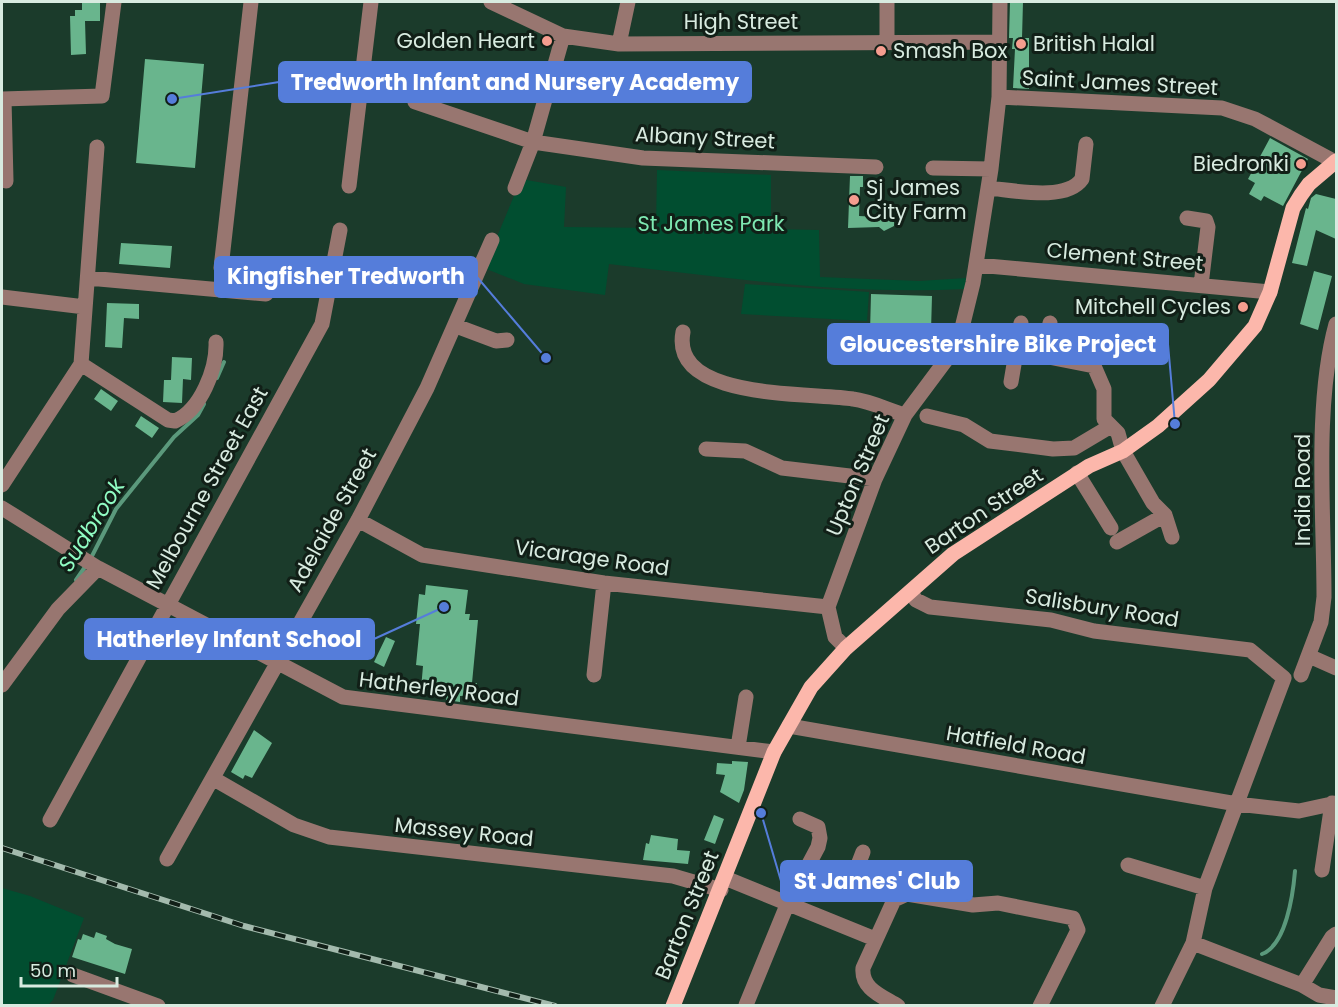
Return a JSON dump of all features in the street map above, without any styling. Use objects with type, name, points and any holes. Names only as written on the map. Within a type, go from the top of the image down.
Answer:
[{"type":"main road","name":"Barton Street","points":[[674,1005],[774,752],[811,687],[846,648],[953,554],[1077,473],[1123,451],[1158,426],[1209,380],[1255,326],[1270,292],[1293,208],[1309,184],[1336,161]]},
{"type":"street","points":[[6,181],[2,99],[102,96],[114,2]]},
{"type":"street","points":[[221,268],[250,2]]},
{"type":"street","points":[[349,186],[371,2]]},
{"type":"street","name":"High Street","points":[[491,2],[511,5],[563,36],[619,44],[999,42]]},
{"type":"street","points":[[619,44],[628,2]]},
{"type":"street","points":[[887,2],[887,43]]},
{"type":"street","name":"Upton Street","points":[[828,607],[875,480],[905,415],[958,344],[976,265],[991,169],[999,97],[1000,2]]},
{"type":"street","points":[[515,188],[533,142],[563,36]]},
{"type":"street","name":"Saint James Street","points":[[999,97],[1222,108],[1255,119],[1336,161]]},
{"type":"street","name":"Albany Street","points":[[415,102],[533,142],[643,158],[876,167]]},
{"type":"street","points":[[988,188],[1041,193],[1072,189],[1082,179],[1086,144]]},
{"type":"street","points":[[2,485],[81,364],[97,147]]},
{"type":"street","points":[[933,168],[991,169]]},
{"type":"street","points":[[1187,218],[1206,221],[1208,227],[1201,285]]},
{"type":"street","name":"Melbourne Street East","points":[[50,820],[322,324],[340,230]]},
{"type":"street","name":"Adelaide Street","points":[[167,859],[358,520],[427,388],[492,240]]},
{"type":"street","name":"Clement Street","points":[[976,265],[1270,292]]},
{"type":"street","points":[[88,278],[266,294]]},
{"type":"street","points":[[2,297],[85,307]]},
{"type":"street","points":[[1046,355],[1050,323]]},
{"type":"street","points":[[1011,382],[1021,324]]},
{"type":"street","name":"India Road","points":[[1301,675],[1321,622],[1324,597],[1330,409],[1329,350],[1336,324]]},
{"type":"street","points":[[456,326],[496,341],[507,340]]},
{"type":"street","points":[[683,332],[684,352],[692,369],[702,375],[747,389],[855,399],[905,415]]},
{"type":"street","points":[[1074,360],[1076,336]]},
{"type":"street","points":[[81,364],[168,420],[175,421],[188,413],[199,396],[217,360],[216,342]]},
{"type":"street","points":[[1018,351],[1074,360],[1094,366],[1104,389],[1104,419],[1118,433],[1123,451],[1154,503],[1165,515],[1172,537]]},
{"type":"street","points":[[927,416],[964,425],[990,441],[1053,450],[1074,448],[1111,426]]},
{"type":"street","points":[[706,449],[745,451],[782,468],[875,480]]},
{"type":"street","points":[[1077,473],[1114,535],[1165,515]]},
{"type":"street","name":"Hatherley Road","points":[[2,508],[92,565],[276,664],[343,697],[363,702],[774,752]]},
{"type":"street","name":"Vicarage Road","points":[[358,520],[422,555],[604,583],[828,607]]},
{"type":"street","points":[[2,685],[92,565]]},
{"type":"street","points":[[594,675],[604,583]]},
{"type":"street","name":"Salisbury Road","points":[[910,592],[916,600],[930,607],[1051,620],[1094,631],[1250,650],[1284,678],[1237,804]]},
{"type":"street","points":[[828,607],[835,637],[846,648]]},
{"type":"street","points":[[1309,656],[1336,668]]},
{"type":"street","points":[[738,747],[746,697]]},
{"type":"street","name":"Hatfield Road","points":[[789,726],[1237,804],[1299,811],[1334,803]]},
{"type":"street","name":"Massey Road","points":[[214,779],[294,825],[329,837],[673,876],[723,884],[787,905],[875,939]]},
{"type":"street","points":[[1322,870],[1334,803]]},
{"type":"street","points":[[1162,1005],[1193,943],[1204,888],[1237,804]]},
{"type":"street","points":[[746,1005],[787,905],[820,838],[814,824],[800,819]]},
{"type":"street","points":[[863,852],[858,865],[859,871],[898,897]]},
{"type":"street","points":[[1128,865],[1204,888]]},
{"type":"street","points":[[898,1005],[870,989],[862,977],[875,939],[894,900],[907,894],[973,905],[998,903],[1073,918],[1078,930],[1040,1005]]},
{"type":"street","points":[[1302,985],[1332,936],[1336,934]]},
{"type":"street","points":[[1193,943],[1302,985],[1317,1000],[1336,998]]},
{"type":"street","points":[[73,975],[158,1005]]},
{"type":"green space","name":"St James Park","points":[[657,170],[771,175],[771,229],[819,230],[820,277],[919,281],[966,278],[965,289],[875,290],[786,284],[609,264],[605,295],[524,284],[484,268],[521,179],[566,187],[564,227],[656,228]]},
{"type":"green space","points":[[745,284],[869,292],[867,321],[741,314]]},
{"type":"green space","points":[[2,888],[30,896],[84,918],[53,1000],[48,1005],[2,1005]]},
{"type":"building","points":[[82,2],[100,2],[100,21],[85,21],[86,54],[71,55],[70,16],[75,16],[75,10],[82,10]]},
{"type":"building","points":[[1010,2],[1023,2],[1022,38],[1029,38],[1029,89],[1013,88],[1015,49],[1012,49],[1013,38],[1009,38]]},
{"type":"building","points":[[145,59],[204,64],[195,168],[136,163]]},
{"type":"building","points":[[1270,138],[1308,159],[1283,206],[1264,196],[1261,201],[1249,194],[1255,183],[1248,179]]},
{"type":"building","name":"Sj James City Farm","points":[[850,176],[863,176],[863,187],[860,187],[859,216],[879,217],[890,214],[894,219],[894,226],[884,231],[879,227],[848,228]]},
{"type":"building","points":[[1316,194],[1336,199],[1336,239],[1316,230],[1307,266],[1292,263],[1306,208],[1308,209],[1311,198]]},
{"type":"building","points":[[121,243],[172,246],[170,268],[119,264]]},
{"type":"building","points":[[1314,271],[1332,276],[1318,330],[1300,324]]},
{"type":"building","points":[[871,294],[932,296],[931,331],[880,329],[880,331],[870,332]]},
{"type":"building","points":[[107,303],[139,304],[139,319],[124,318],[122,348],[105,347]]},
{"type":"building","points":[[172,357],[192,358],[191,380],[183,379],[182,403],[163,402],[164,380],[171,380]]},
{"type":"building","points":[[101,389],[118,401],[111,411],[94,399]]},
{"type":"building","points":[[141,416],[159,428],[152,438],[135,426]]},
{"type":"building","points":[[426,585],[468,590],[465,614],[470,614],[469,620],[478,620],[472,683],[477,683],[476,695],[460,696],[460,702],[446,700],[447,692],[421,689],[423,666],[416,665],[420,624],[416,624],[419,594],[425,595]]},
{"type":"building","points":[[386,637],[395,641],[384,667],[374,662]]},
{"type":"building","points":[[254,730],[272,743],[252,778],[245,775],[243,779],[231,772]]},
{"type":"building","points":[[732,761],[748,762],[744,790],[739,803],[720,792],[725,775],[716,774],[717,763],[732,764]]},
{"type":"building","points":[[714,815],[724,819],[715,844],[704,840]]},
{"type":"building","points":[[651,835],[678,839],[677,850],[690,851],[688,864],[643,860],[646,843],[649,844]]},
{"type":"building","points":[[96,932],[107,936],[106,939],[115,944],[132,949],[125,974],[72,957],[78,939],[81,940],[83,934],[94,938]]},
{"type":"waterway","name":"Sudbrook","points":[[217,378],[224,362]]},
{"type":"waterway","name":"Sudbrook","points":[[91,558],[116,509],[174,437],[198,415],[204,404]]},
{"type":"waterway","name":"Sudbrook","points":[[76,580],[87,564]]},
{"type":"waterway","points":[[1262,954],[1277,941],[1287,918],[1295,871]]},
{"type":"railway","points":[[2,848],[244,926],[555,1006]]},
{"type":"place","name":"Golden Heart","points":[[547,41]]},
{"type":"place","name":"British Halal","points":[[1021,44]]},
{"type":"place","name":"Smash Box","points":[[881,51]]},
{"type":"place","name":"Tredworth Infant and Nursery Academy","points":[[172,99]]},
{"type":"place","name":"Biedronki","points":[[1301,164]]},
{"type":"place","name":"Sj James City Farm","points":[[854,200]]},
{"type":"place","name":"Mitchell Cycles","points":[[1243,307]]},
{"type":"place","name":"Kingfisher Tredworth","points":[[546,358]]},
{"type":"place","name":"Gloucestershire Bike Project","points":[[1175,424]]},
{"type":"place","name":"Hatherley Infant School","points":[[444,607]]},
{"type":"place","name":"St James' Club","points":[[761,813]]}]
